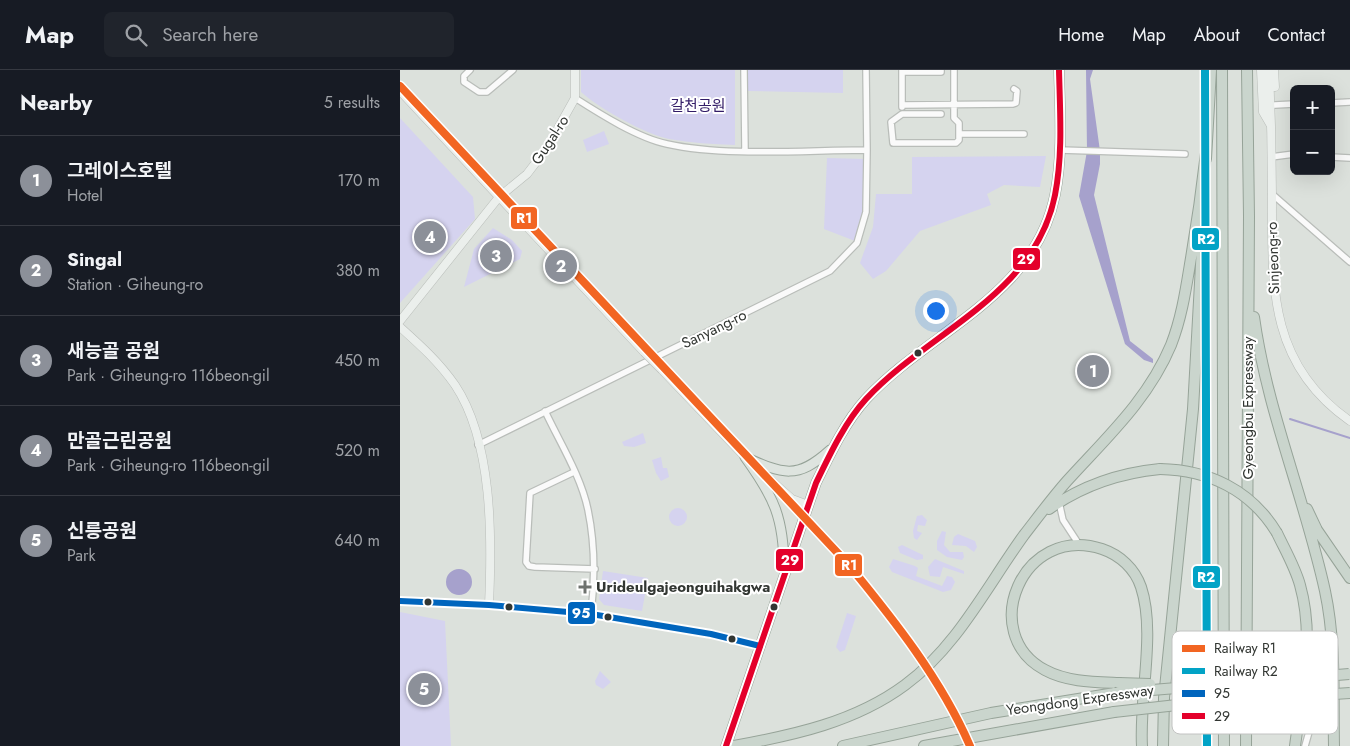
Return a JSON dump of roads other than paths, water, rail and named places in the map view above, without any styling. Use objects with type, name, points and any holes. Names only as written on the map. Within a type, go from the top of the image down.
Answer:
[{"type":"highway","points":[[1163,746],[1164,698],[1198,344],[1211,70]]},
{"type":"highway","name":"Gyeongbu Expressway","points":[[1222,70],[1224,631]]},
{"type":"highway","name":"Gyeongbu Expressway","points":[[1246,70],[1249,261],[1247,631]]},
{"type":"highway","points":[[734,746],[758,742],[838,721],[862,711],[906,685],[937,656],[952,638],[1024,535],[1066,483],[1136,407],[1163,362],[1184,304],[1202,193],[1206,153]]},
{"type":"highway","points":[[1249,261],[1259,352],[1327,603],[1330,631]]},
{"type":"highway","points":[[1288,461],[1317,530],[1350,578]]},
{"type":"highway","points":[[1024,535],[1037,520],[1059,502],[1078,491],[1109,478],[1160,469],[1194,472],[1231,486],[1259,508],[1277,533],[1300,584],[1307,631]]},
{"type":"highway","points":[[1142,746],[1141,704],[1147,623],[1141,587],[1134,573],[1115,555],[1099,548],[1080,546],[1053,551],[1035,561],[1027,570],[1015,593],[1013,610],[1014,628],[1024,651],[1036,664],[1044,670],[1073,679],[1117,688],[1172,686]]},
{"type":"highway","name":"Yeongdong Expressway","points":[[843,746],[991,713],[1117,688]]},
{"type":"highway","name":"Yeongdong Expressway","points":[[924,746],[1114,712],[1172,707]]},
{"type":"main road","points":[[726,746],[808,505],[834,445],[866,400],[904,364],[989,301],[1013,276],[1035,245],[1046,223],[1055,196],[1060,150],[1059,70]]},
{"type":"main road","points":[[745,457],[773,469],[789,473],[814,464],[834,445]]},
{"type":"main road","points":[[745,457],[772,498],[778,512],[784,556],[784,577]]},
{"type":"street","points":[[470,70],[464,76],[464,82],[478,92],[487,92],[513,70]]},
{"type":"street","name":"Gugal-ro","points":[[400,321],[500,197],[528,174],[547,148],[575,98],[575,70]]},
{"type":"street","points":[[744,70],[745,150]]},
{"type":"street","name":"Sanyang-ro","points":[[478,444],[830,271],[857,243],[866,212],[866,70]]},
{"type":"street","points":[[902,114],[902,71],[941,70]]},
{"type":"street","points":[[941,114],[902,114],[891,122],[893,143],[956,143],[959,134],[959,123],[954,118],[954,70]]},
{"type":"street","points":[[1261,70],[1263,112],[1271,126]]},
{"type":"street","name":"Sinjeong-ro","points":[[1269,70],[1273,292],[1285,339],[1310,384],[1329,405],[1350,421]]},
{"type":"street","points":[[1271,126],[1275,105],[1274,70]]},
{"type":"street","points":[[902,105],[1013,104],[1016,103],[1016,91],[1014,89]]},
{"type":"street","points":[[400,91],[745,457],[792,499],[808,505]]},
{"type":"street","points":[[575,98],[637,132],[666,144],[707,149],[867,150]]},
{"type":"street","points":[[1335,103],[1350,102]]},
{"type":"street","points":[[1275,105],[1290,104]]},
{"type":"street","points":[[959,134],[1024,134]]},
{"type":"street","points":[[1060,150],[1185,154]]},
{"type":"street","points":[[1272,157],[1290,155]]},
{"type":"street","points":[[1335,156],[1350,158]]},
{"type":"street","points":[[1272,194],[1350,262]]},
{"type":"street","points":[[400,327],[436,360],[456,387],[468,410],[485,474],[491,548],[489,605]]},
{"type":"street","points":[[545,412],[574,472],[588,510],[595,568],[591,614]]},
{"type":"street","points":[[574,472],[530,493],[526,562],[529,566],[535,567],[595,568]]},
{"type":"street","points":[[1059,502],[1063,520],[1080,546]]},
{"type":"street","points":[[400,601],[489,605],[591,614],[711,634],[760,646]]},
{"type":"waterway","points":[[1290,419],[1350,438]]},
{"type":"rail line","name":"R2","points":[[1205,70],[1207,631]]},
{"type":"rail line","name":"R1","points":[[400,86],[848,564],[899,629],[931,674],[970,746]]},
{"type":"rail line","name":"R2","points":[[1207,734],[1207,746]]},
{"type":"place","name":"만골근린공원","points":[[430,237]]},
{"type":"place","name":"새능골 공원","points":[[496,256]]},
{"type":"place","name":"Singal","points":[[561,266]]},
{"type":"place","name":"그레이스호텔","points":[[1093,371]]},
{"type":"place","name":"Urideulgajeonguihakgwa","points":[[585,587]]},
{"type":"place","name":"신릉공원","points":[[424,689]]},
{"type":"park label","name":"갈천공원","points":[[698,106]]}]
